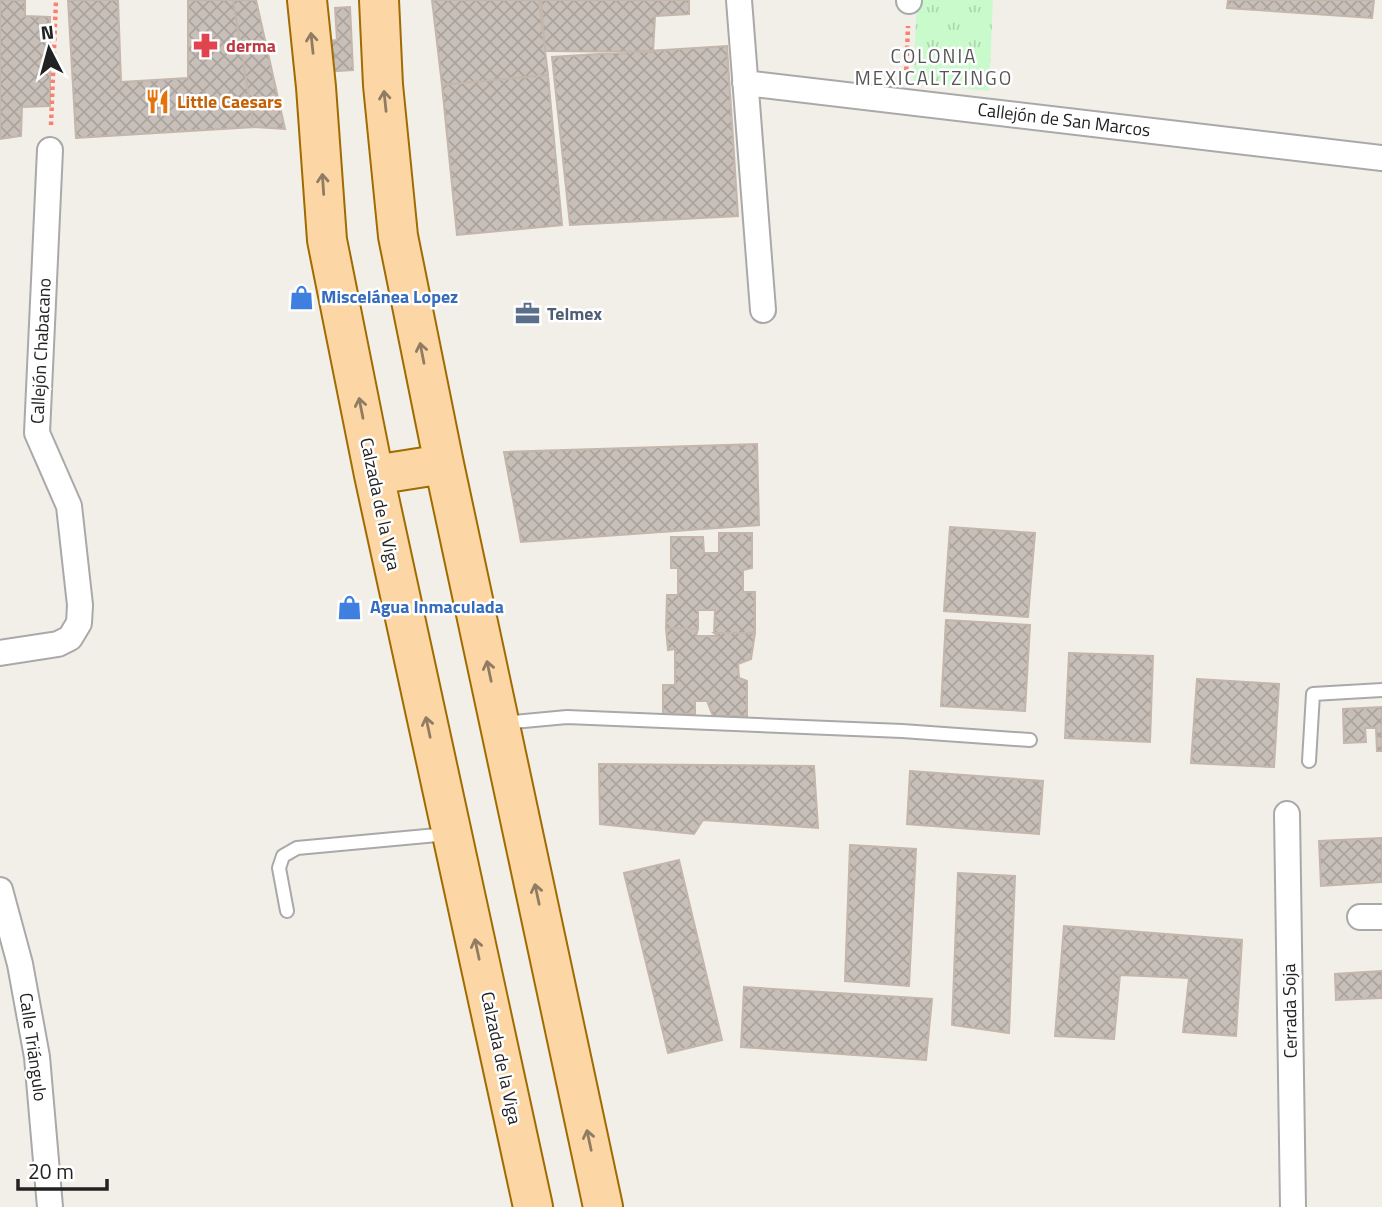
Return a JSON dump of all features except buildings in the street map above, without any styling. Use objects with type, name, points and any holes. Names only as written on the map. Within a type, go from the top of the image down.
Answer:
[{"type":"main road","name":"Calzada de la Viga","points":[[307,0],[327,240],[374,475],[533,1207]]},
{"type":"main road","points":[[379,0],[383,85],[398,236],[603,1207]]},
{"type":"main road","points":[[374,475],[444,464]]},
{"type":"street","points":[[739,0],[763,310]]},
{"type":"street","name":"Callejón de San Marcos","points":[[745,83],[1382,158]]},
{"type":"street","name":"Callejón Chabacano","points":[[0,653],[58,643],[70,638],[79,623],[80,605],[69,506],[37,433],[50,150]]},
{"type":"street","name":"Cerrada Soja","points":[[1287,814],[1293,1207]]},
{"type":"street","name":"Calle Triángulo","points":[[0,890],[20,964],[37,1057],[50,1207]]},
{"type":"lane","points":[[1309,761],[1313,694],[1382,690]]},
{"type":"lane","points":[[501,724],[567,717],[902,731],[1030,740]]},
{"type":"lane","points":[[287,911],[279,868],[283,856],[297,848],[452,833]]},
{"type":"path","points":[[50,150],[57,0]]},
{"type":"path","points":[[905,101],[909,0]]},
{"type":"green space","points":[[917,0],[993,0],[989,91],[913,83]]},
{"type":"place","name":"derma","points":[[206,46]]},
{"type":"place","name":"Little Caesars","points":[[157,102]]},
{"type":"place","name":"Miscelánea Lopez","points":[[301,297]]},
{"type":"place","name":"Telmex","points":[[527,314]]},
{"type":"place","name":"Agua Inmaculada","points":[[350,607]]},
{"type":"district","name":"COLONIA MEXICALTZINGO","points":[[934,67]]}]
